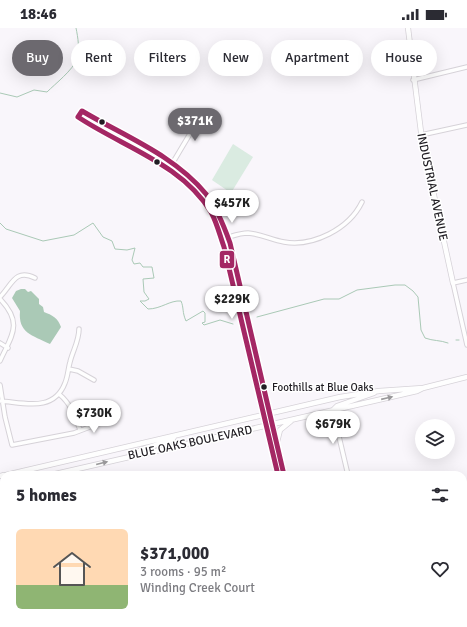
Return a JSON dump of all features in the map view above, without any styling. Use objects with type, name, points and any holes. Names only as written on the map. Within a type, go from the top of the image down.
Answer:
[{"type":"main road","name":"INDUSTRIAL AVENUE","points":[[408,28],[413,80],[421,135],[453,283]]},
{"type":"main road","name":"BLUE OAKS BOULEVARD","points":[[22,471],[122,447],[174,437],[340,397],[379,391],[423,388],[467,377]]},
{"type":"main road","name":"BLUE OAKS BOULEVARD","points":[[68,471],[333,411],[417,391],[423,388]]},
{"type":"main road","points":[[333,411],[337,406],[379,391]]},
{"type":"main road","points":[[270,414],[283,471]]},
{"type":"main road","points":[[264,416],[277,471]]},
{"type":"main road","points":[[277,445],[280,430],[295,419]]},
{"type":"main road","points":[[131,456],[143,449],[172,440],[174,437]]},
{"type":"street","points":[[413,80],[467,67]]},
{"type":"street","points":[[264,416],[221,239],[212,214],[183,180],[170,169],[78,117],[82,111],[173,163],[190,176],[208,194],[223,221],[228,237],[270,414]]},
{"type":"street","points":[[170,169],[203,112]]},
{"type":"street","points":[[421,135],[467,124]]},
{"type":"street","points":[[114,138],[132,139]]},
{"type":"street","points":[[221,239],[250,233],[286,243],[298,243],[314,240],[352,217],[362,202]]},
{"type":"street","points":[[0,361],[8,348],[13,335],[13,322],[9,310],[0,298],[13,280],[20,275],[27,274],[35,278]]},
{"type":"street","points":[[453,283],[467,280]]},
{"type":"street","name":"INDUSTRIAL AVENUE","points":[[453,283],[467,345]]},
{"type":"street","points":[[1,401],[37,405],[50,401],[59,394],[66,382],[79,338],[79,329]]},
{"type":"street","points":[[0,343],[8,348]]},
{"type":"street","points":[[69,369],[78,371],[94,380]]},
{"type":"street","points":[[0,385],[1,401],[12,445],[80,430],[103,422]]},
{"type":"street","points":[[59,394],[70,406],[80,430]]},
{"type":"street","points":[[333,411],[347,471]]},
{"type":"shaded area","points":[[233,144],[253,157],[231,193],[212,180]]},
{"type":"shaded area","points":[[25,289],[28,292],[31,291],[39,299],[39,304],[43,307],[44,312],[54,317],[60,324],[61,327],[50,344],[32,335],[24,329],[21,324],[20,311],[12,298],[16,291]]},
{"type":"waterway","points":[[0,93],[17,97],[34,90],[47,92],[68,72],[77,59],[79,48],[76,28]]},
{"type":"waterway","points":[[0,223],[6,229],[43,241],[74,235],[93,223],[103,237],[112,241],[115,249],[127,250],[135,248],[132,260],[134,264],[140,263],[143,267],[152,267],[154,278],[143,279],[144,292],[149,299],[140,301],[148,309],[181,301],[186,321],[203,311],[205,313],[205,322],[202,323],[204,325],[220,320],[233,324]]},
{"type":"waterway","points":[[257,317],[324,299],[339,299],[357,290],[405,285],[418,297],[421,330],[425,338],[448,343]]},
{"type":"transit line","name":"R","points":[[277,471],[224,247],[211,212],[199,195],[184,181],[150,158],[78,117],[82,111],[164,157],[193,180],[214,205],[230,243],[283,471]]},
{"type":"place","name":"Foothills at Blue Oaks","points":[[264,387]]}]
